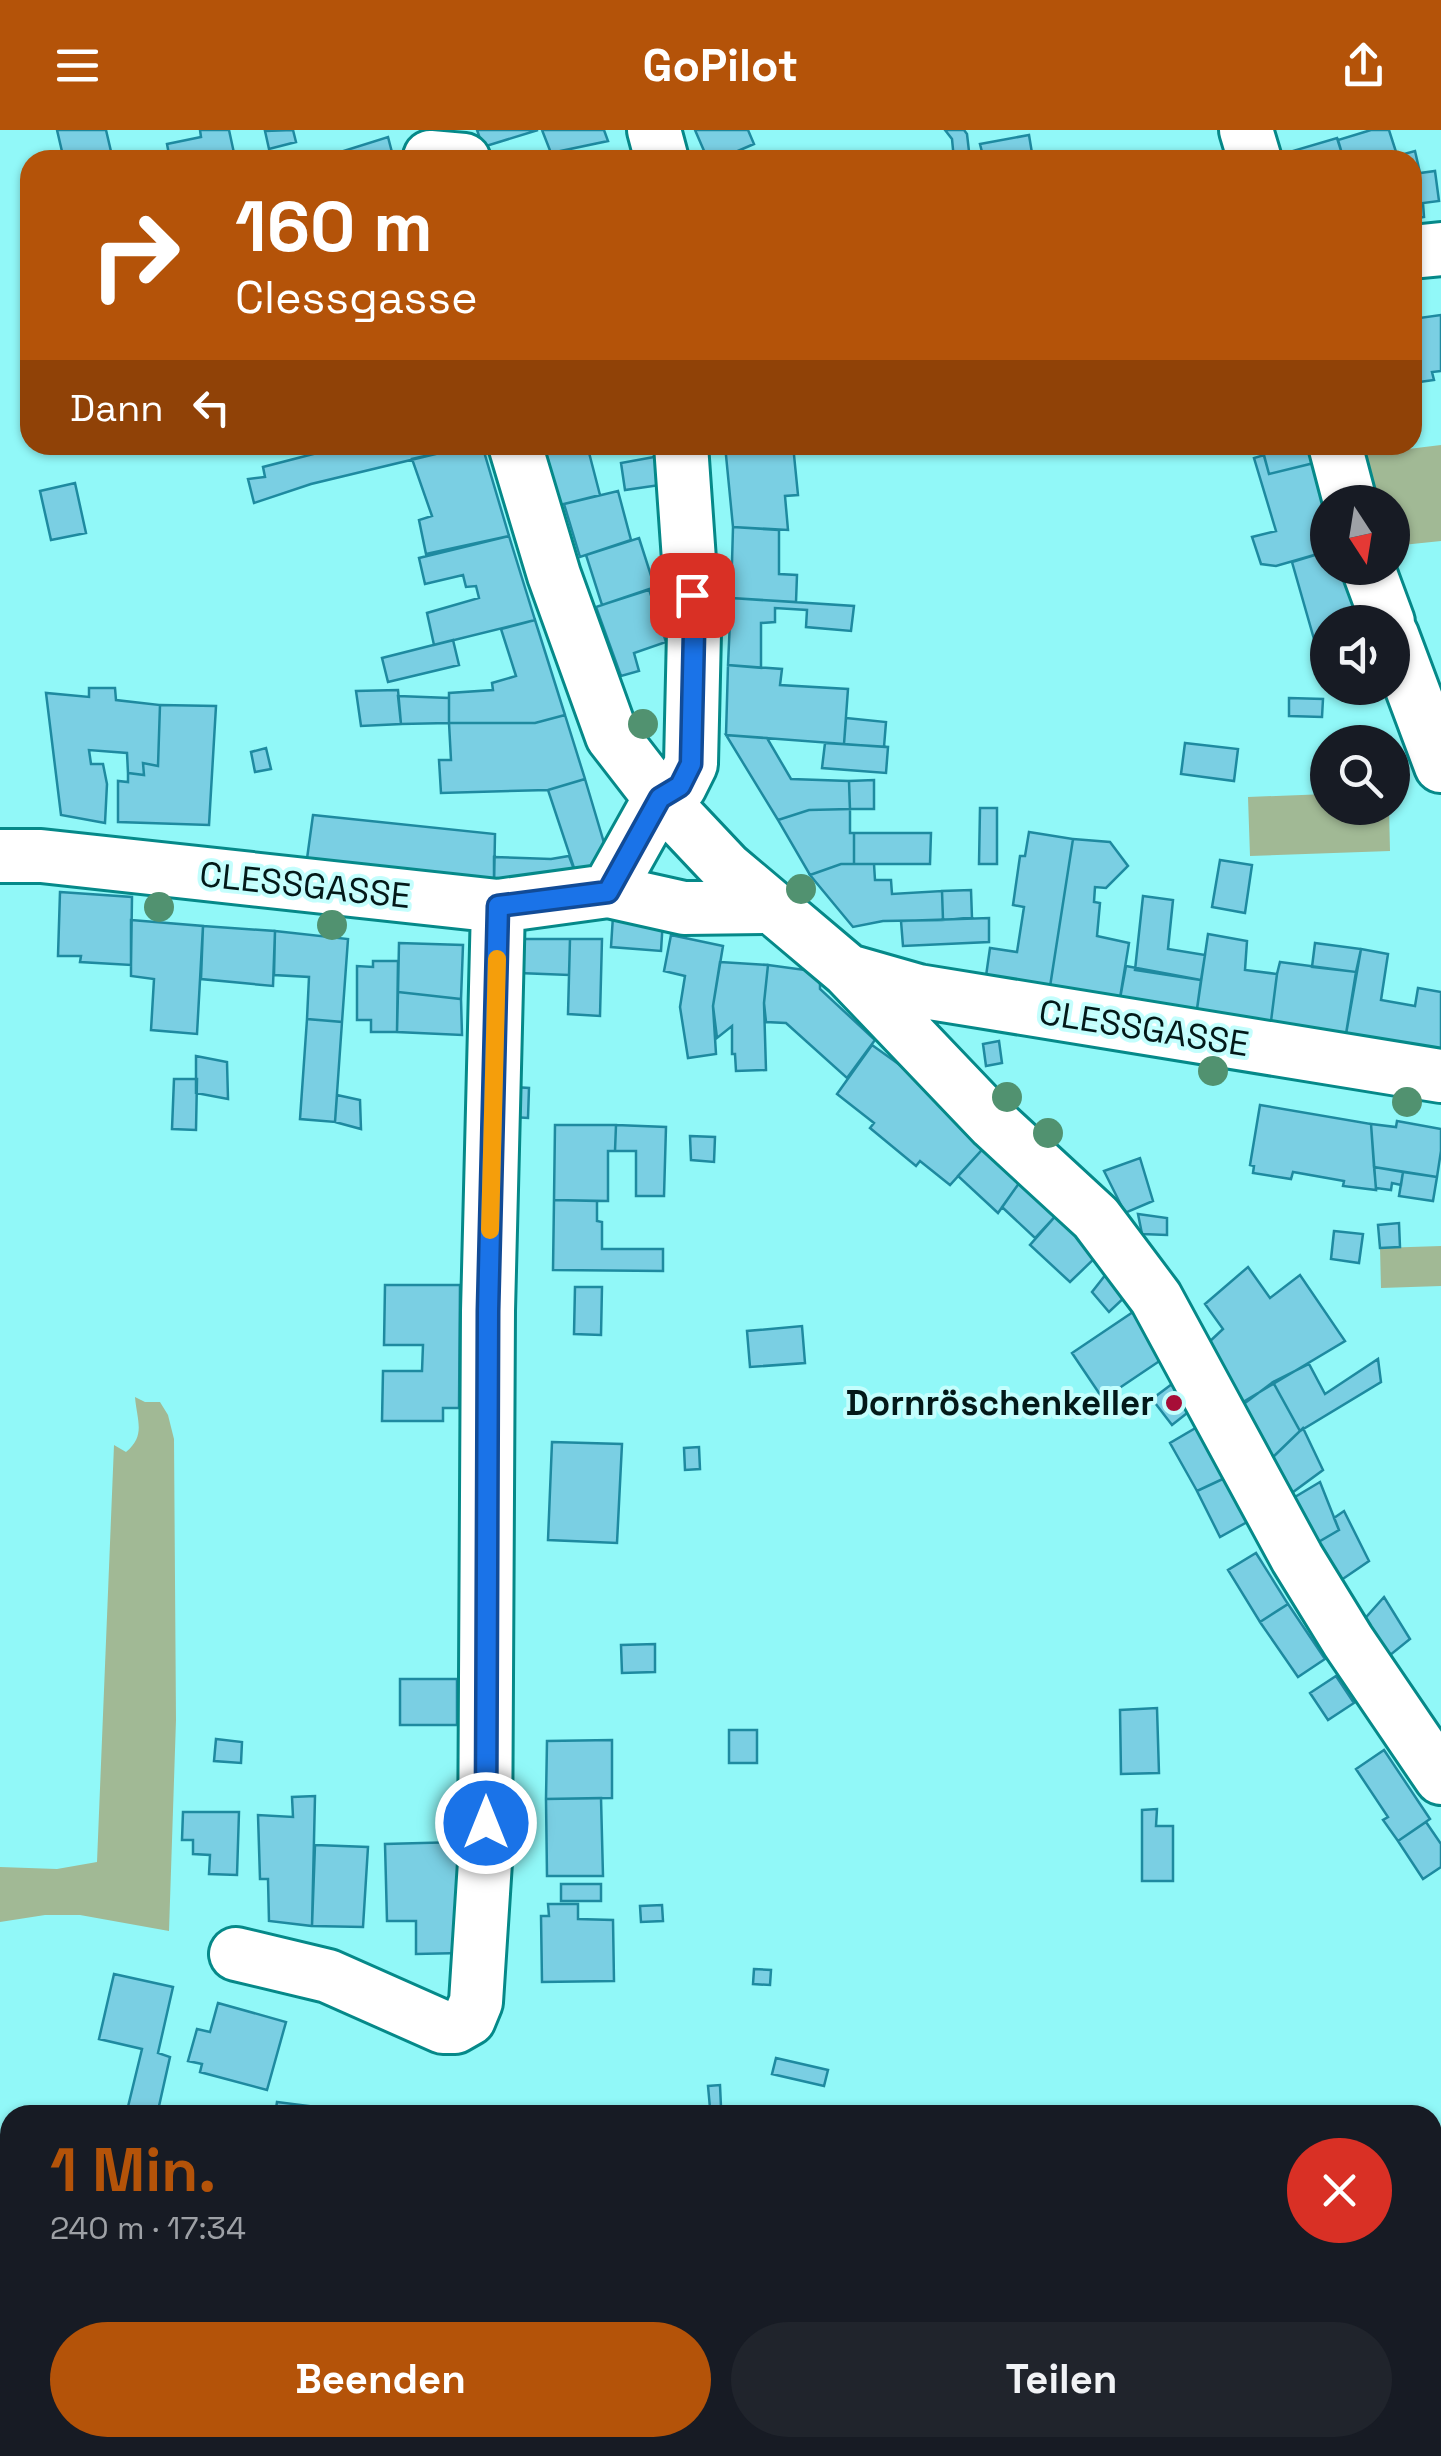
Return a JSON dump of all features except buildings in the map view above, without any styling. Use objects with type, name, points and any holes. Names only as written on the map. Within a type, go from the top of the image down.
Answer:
[{"type":"street","points":[[519,455],[554,575],[612,736],[660,798],[726,868],[848,972],[994,1124],[1096,1218],[1156,1298],[1298,1558],[1348,1641],[1441,1778]]},
{"type":"street","points":[[608,892],[660,798],[680,786],[691,764],[694,632],[682,455]]},
{"type":"street","points":[[1338,455],[1346,485]]},
{"type":"street","points":[[1410,683],[1441,766]]},
{"type":"street","name":"CLESSGASSE","points":[[0,856],[41,856],[498,906],[608,892],[684,908],[770,907]]},
{"type":"street","points":[[236,1954],[328,1976],[443,2027],[455,2027],[469,2019],[476,2002],[485,1862],[488,1311],[498,906]]},
{"type":"street","name":"CLESSGASSE","points":[[848,972],[918,991],[1441,1076]]},
{"type":"green space","points":[[1441,445],[1441,541],[1410,544],[1410,485],[1361,485],[1351,456],[1422,455],[1422,447]]},
{"type":"green space","points":[[1310,795],[1310,825],[1389,825],[1390,851],[1250,856],[1248,797]]},
{"type":"green space","points":[[1441,1246],[1441,1286],[1381,1288],[1380,1248]]},
{"type":"green space","points":[[135,1397],[160,1402],[174,1439],[176,1720],[169,1931],[80,1915],[45,1915],[0,1922],[0,1867],[57,1869],[97,1862],[114,1445],[126,1452],[136,1440],[139,1427]]},
{"type":"slow traffic","points":[[490,1230],[497,959]]},
{"type":"place","name":"Dornröschenkeller","points":[[1174,1403]]},
{"type":"route","points":[[486,1823],[488,1311],[498,906],[608,892],[660,798],[680,786],[691,764],[692,595]]}]
